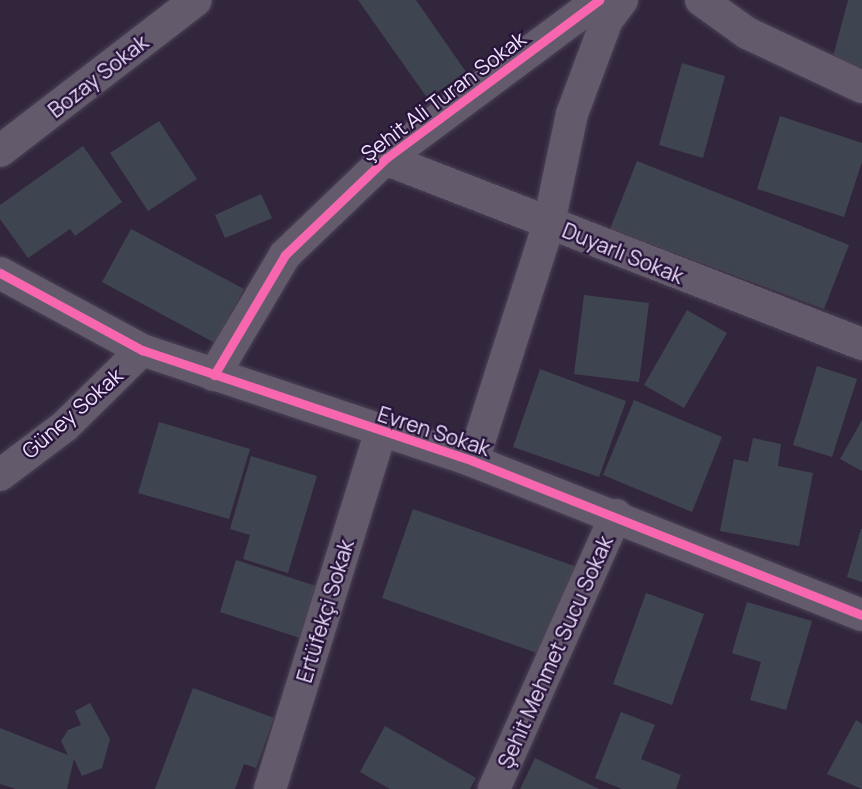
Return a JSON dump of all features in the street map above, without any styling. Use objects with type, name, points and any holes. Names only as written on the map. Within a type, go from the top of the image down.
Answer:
[{"type":"street","name":"Bozay Sokak","points":[[0,151],[196,0]]},
{"type":"street","name":"Şehit Ali Turan Sokak","points":[[214,375],[285,255],[385,159],[599,0]]},
{"type":"street","points":[[473,461],[549,223],[572,114],[607,20],[622,0]]},
{"type":"street","points":[[701,0],[747,33],[862,87]]},
{"type":"street","name":"Duyarlı Sokak","points":[[385,159],[862,344]]},
{"type":"street","name":"Evren Sokak","points":[[0,273],[142,350],[380,433],[473,461],[616,515],[862,615]]},
{"type":"street","name":"Güney Sokak","points":[[0,475],[65,426],[142,350]]},
{"type":"street","name":"Ertüfekçi Sokak","points":[[270,789],[380,433]]},
{"type":"street","name":"Şehit Mehmet Sucu Sokak","points":[[494,789],[616,515]]},
{"type":"building","points":[[358,0],[416,0],[466,72],[428,99]]},
{"type":"building","points":[[848,0],[862,0],[862,72],[831,64]]},
{"type":"building","points":[[682,63],[725,76],[703,158],[659,145]]},
{"type":"building","points":[[780,116],[862,143],[862,162],[844,217],[757,189]]},
{"type":"building","points":[[159,121],[197,179],[148,211],[110,153]]},
{"type":"building","points":[[83,146],[122,202],[75,236],[70,229],[28,258],[0,219],[0,205]]},
{"type":"building","points":[[637,161],[849,245],[824,309],[610,229]]},
{"type":"building","points":[[261,194],[272,218],[225,238],[215,215]]},
{"type":"building","points":[[131,229],[244,289],[215,343],[102,282]]},
{"type":"building","points":[[584,295],[649,303],[639,382],[574,374]]},
{"type":"building","points":[[687,310],[727,333],[684,408],[644,385]]},
{"type":"building","points":[[817,366],[857,379],[832,457],[793,445]]},
{"type":"building","points":[[540,369],[626,401],[599,477],[513,447]]},
{"type":"building","points":[[634,400],[722,437],[692,512],[603,475]]},
{"type":"building","points":[[862,420],[862,471],[840,459]]},
{"type":"building","points":[[159,422],[250,449],[229,519],[138,493]]},
{"type":"building","points":[[753,438],[781,444],[778,466],[813,473],[799,546],[720,531],[734,459],[748,462]]},
{"type":"building","points":[[251,456],[317,476],[288,573],[243,559],[250,535],[230,529]]},
{"type":"building","points":[[413,509],[577,567],[545,656],[382,598]]},
{"type":"building","points":[[862,529],[862,582],[847,577]]},
{"type":"building","points":[[236,560],[319,587],[303,639],[220,612]]},
{"type":"building","points":[[646,593],[704,614],[672,705],[613,684]]},
{"type":"building","points":[[747,602],[812,621],[786,710],[750,700],[761,662],[732,653]]},
{"type":"building","points":[[193,688],[274,718],[256,768],[244,764],[235,789],[155,789]]},
{"type":"building","points":[[90,703],[110,739],[102,768],[82,776],[74,759],[67,789],[16,789],[0,784],[0,728],[68,755],[61,741],[68,730],[81,725],[75,711]]},
{"type":"building","points":[[621,712],[655,725],[641,759],[681,775],[676,789],[622,789],[595,778]]},
{"type":"building","points":[[856,720],[862,724],[862,789],[827,774]]},
{"type":"building","points":[[385,726],[476,778],[470,789],[390,789],[360,772]]},
{"type":"building","points":[[535,758],[599,789],[520,789]]},
{"type":"cycle path","points":[[214,375],[285,255],[385,159],[599,0]]},
{"type":"cycle path","points":[[0,273],[142,350],[473,461],[862,615]]}]
